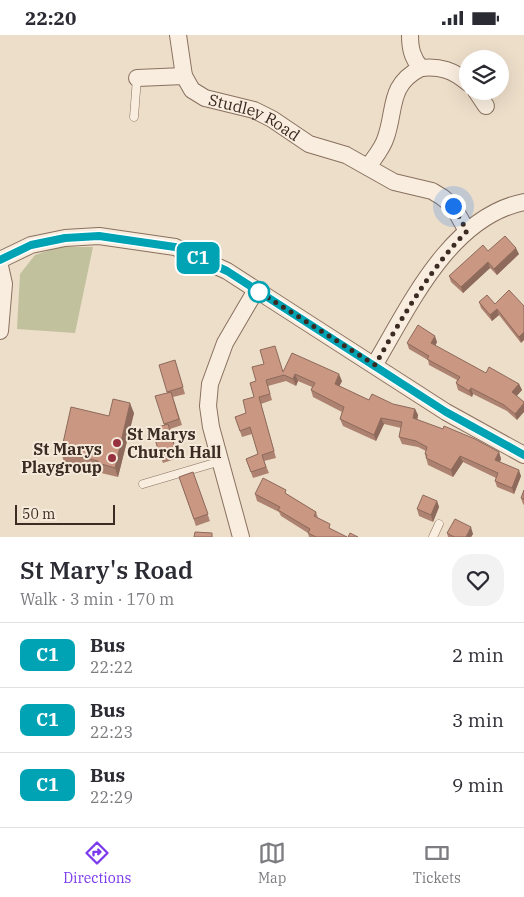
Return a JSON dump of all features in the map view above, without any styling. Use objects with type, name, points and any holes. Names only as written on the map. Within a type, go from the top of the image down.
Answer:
[{"type":"street","points":[[137,77],[184,77],[178,35]]},
{"type":"street","points":[[410,35],[410,49],[415,62],[421,68]]},
{"type":"street","points":[[368,167],[386,139],[394,100],[400,83],[410,73],[421,68],[433,67],[450,70],[459,76]]},
{"type":"street","name":"Studley Road","points":[[184,77],[192,91],[206,98],[254,110],[272,119],[309,144],[346,155],[394,182],[432,191],[453,206],[467,231]]},
{"type":"street","points":[[482,100],[486,106]]},
{"type":"street","points":[[375,365],[415,296],[450,248],[481,219],[524,202]]},
{"type":"street","points":[[0,260],[31,245],[65,238],[99,236],[175,247],[227,271],[446,412],[524,455]]},
{"type":"street","points":[[0,267],[4,284],[0,331]]},
{"type":"street","points":[[241,537],[210,427],[208,406],[210,384],[225,343],[256,290]]},
{"type":"lane","points":[[134,117],[137,77]]},
{"type":"lane","points":[[143,485],[220,461]]},
{"type":"lane","points":[[432,537],[439,524]]},
{"type":"green space","points":[[59,247],[93,247],[75,333],[17,329],[20,274],[35,255]]},
{"type":"building","points":[[505,236],[516,248],[494,269],[488,262],[461,287],[449,276],[483,245],[488,251]]},
{"type":"building","points":[[509,290],[524,306],[524,332],[519,337],[497,309],[490,315],[479,302],[487,295],[495,304]]},
{"type":"building","points":[[418,325],[435,336],[431,343],[486,373],[489,367],[519,384],[512,392],[524,403],[515,414],[504,405],[471,388],[469,391],[456,383],[460,377],[427,359],[429,356],[407,343]]},
{"type":"building","points":[[275,346],[283,372],[292,353],[339,374],[335,384],[369,400],[372,394],[393,404],[415,409],[413,418],[443,429],[444,426],[499,452],[495,460],[519,470],[512,488],[495,481],[498,473],[460,456],[451,470],[426,458],[427,447],[416,441],[399,437],[402,422],[381,418],[374,435],[340,419],[344,407],[311,390],[315,383],[295,374],[293,379],[284,375],[266,380],[270,394],[259,397],[274,451],[262,455],[266,467],[251,472],[246,459],[258,454],[250,427],[240,431],[235,417],[246,413],[243,400],[254,397],[250,383],[256,381],[252,367],[264,364],[260,350]]},
{"type":"building","points":[[175,360],[183,387],[167,392],[159,365]]},
{"type":"building","points":[[171,392],[179,419],[164,424],[155,396]]},
{"type":"building","points":[[113,399],[130,403],[115,468],[98,463],[98,461],[61,452],[71,407],[109,416]]},
{"type":"building","points":[[168,424],[176,451],[160,456],[152,429]]},
{"type":"building","points":[[193,472],[208,514],[194,519],[179,477]]},
{"type":"building","points":[[263,478],[286,490],[285,493],[316,512],[314,516],[330,524],[329,528],[347,537],[316,537],[308,533],[310,529],[278,510],[280,507],[255,494]]},
{"type":"building","points":[[423,495],[437,501],[431,515],[417,509]]},
{"type":"building","points":[[455,519],[471,527],[466,537],[454,537],[447,533]]},
{"type":"building","points":[[195,532],[212,533],[212,537],[194,537]]},
{"type":"building","points":[[350,533],[358,537],[348,537]]},
{"type":"bus line","name":"C1","points":[[0,260],[31,245],[65,238],[99,236],[175,247],[227,271],[446,412],[524,455]]},
{"type":"place","name":"St Marys Church Hall","points":[[117,443]]},
{"type":"place","name":"St Marys Playgroup","points":[[112,458]]},
{"type":"route","points":[[259,292],[256,290],[375,365],[415,296],[450,248],[467,231],[453,206]]}]
